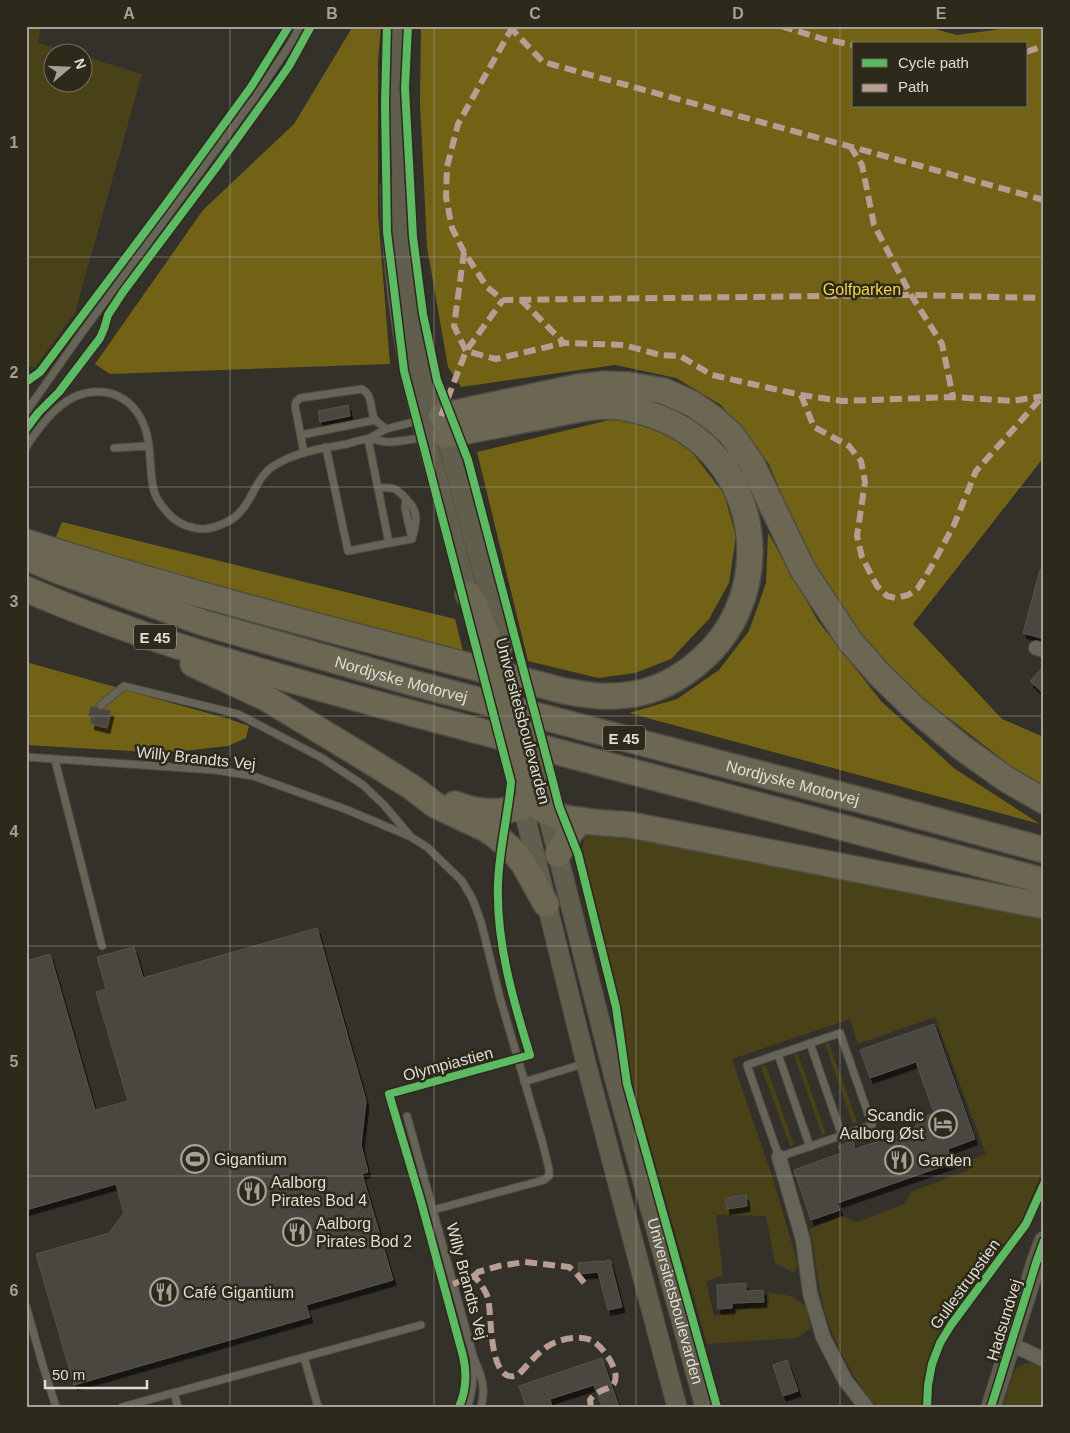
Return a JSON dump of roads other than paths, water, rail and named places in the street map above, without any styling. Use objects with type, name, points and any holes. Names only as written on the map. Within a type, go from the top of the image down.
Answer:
[{"type":"highway","points":[[434,430],[578,387],[604,384],[629,385],[664,391],[691,403],[713,418],[731,434],[742,449],[752,464],[803,570],[850,641],[879,674],[913,707],[961,747],[1006,779],[1044,801]]},
{"type":"highway","points":[[26,542],[106,568],[215,598],[564,691],[596,697],[628,695],[659,687],[688,672],[712,650],[731,624],[744,595],[750,563],[749,531],[741,499],[726,470],[705,446],[679,426],[649,413],[618,407],[585,408],[434,430]]},
{"type":"highway","name":"Nordjyske Motorvej","points":[[26,557],[56,570],[204,623],[252,637],[413,683],[1044,850]]},
{"type":"highway","points":[[30,591],[266,698],[370,760],[435,805],[486,829],[513,851],[523,863],[546,904]]},
{"type":"highway","name":"Nordjyske Motorvej","points":[[30,591],[111,622],[278,677],[1044,881]]},
{"type":"highway","points":[[468,594],[475,605],[491,644],[532,792],[564,818],[631,825],[1044,906]]},
{"type":"highway","points":[[413,788],[469,810],[494,811],[508,810],[532,792]]},
{"type":"highway","points":[[558,854],[580,820]]},
{"type":"main road","name":"Universitetsboulevarden","points":[[392,26],[390,78],[392,242],[405,346],[434,430],[491,644]]},
{"type":"main road","name":"Universitetsboulevarden","points":[[401,26],[399,78],[401,173],[407,250],[434,430],[468,594]]},
{"type":"main road","name":"Universitetsboulevarden","points":[[532,792],[558,854],[615,1081],[705,1407]]},
{"type":"main road","name":"Universitetsboulevarden","points":[[532,792],[546,904],[677,1407]]},
{"type":"main road","name":"Hadsundvej","points":[[991,1407],[1044,1241]]},
{"type":"street","points":[[779,1157],[803,1240],[810,1293],[823,1338],[845,1380],[866,1407]]},
{"type":"street","points":[[1011,1346],[1044,1360]]},
{"type":"lane","points":[[26,412],[255,97],[300,26]]},
{"type":"lane","points":[[304,453],[295,406],[298,399],[303,397],[362,389],[369,396],[375,420],[386,429]]},
{"type":"lane","points":[[26,447],[38,427],[64,402],[81,393],[99,391],[116,395],[131,404],[142,418],[154,492],[160,504],[178,522],[201,530],[212,528],[236,517],[245,506],[265,472],[284,460],[326,447],[368,439],[386,429],[434,430]]},
{"type":"lane","points":[[301,435],[375,420]]},
{"type":"lane","points":[[368,439],[389,442],[434,430]]},
{"type":"lane","points":[[368,439],[389,543]]},
{"type":"lane","points":[[114,448],[148,446]]},
{"type":"lane","points":[[326,447],[348,551],[412,539],[405,508],[406,499],[400,491],[391,487],[378,488]]},
{"type":"lane","name":"Willy Brandts Vej","points":[[101,705],[124,686],[238,714],[322,758],[363,785],[384,804],[411,837]]},
{"type":"lane","name":"Willy Brandts Vej","points":[[26,757],[215,770],[253,776],[345,809],[411,837],[448,866],[462,881],[473,900],[481,922],[500,998],[542,1141],[549,1176],[544,1180],[433,1210]]},
{"type":"lane","points":[[55,760],[102,946]]},
{"type":"lane","points":[[840,1033],[872,1125],[779,1157],[747,1065],[810,1044],[840,1033]]},
{"type":"lane","points":[[810,1044],[842,1136]]},
{"type":"lane","points":[[778,1054],[810,1146]]},
{"type":"lane","points":[[524,1082],[586,1063]]},
{"type":"lane","name":"Willy Brandts Vej","points":[[407,1116],[474,1359],[482,1377],[484,1389],[481,1407]]},
{"type":"lane","points":[[26,1306],[56,1407]]},
{"type":"lane","points":[[122,1407],[421,1325]]},
{"type":"lane","points":[[304,1357],[318,1407]]},
{"type":"lane","name":"Willy Brandts Vej","points":[[468,1407],[472,1388],[474,1359]]},
{"type":"lane","points":[[174,1393],[178,1407]]},
{"type":"place","name":"Scandic Aalborg Øst","points":[[943,1124]]},
{"type":"place","name":"Gigantium","points":[[195,1159]]},
{"type":"place","name":"Garden","points":[[899,1160]]},
{"type":"place","name":"Aalborg Pirates Bod 4","points":[[252,1191]]},
{"type":"place","name":"Aalborg Pirates Bod 2","points":[[297,1232]]},
{"type":"place","name":"Café Gigantium","points":[[164,1292]]},
{"type":"park label","name":"Golfparken","points":[[862,289]]}]
